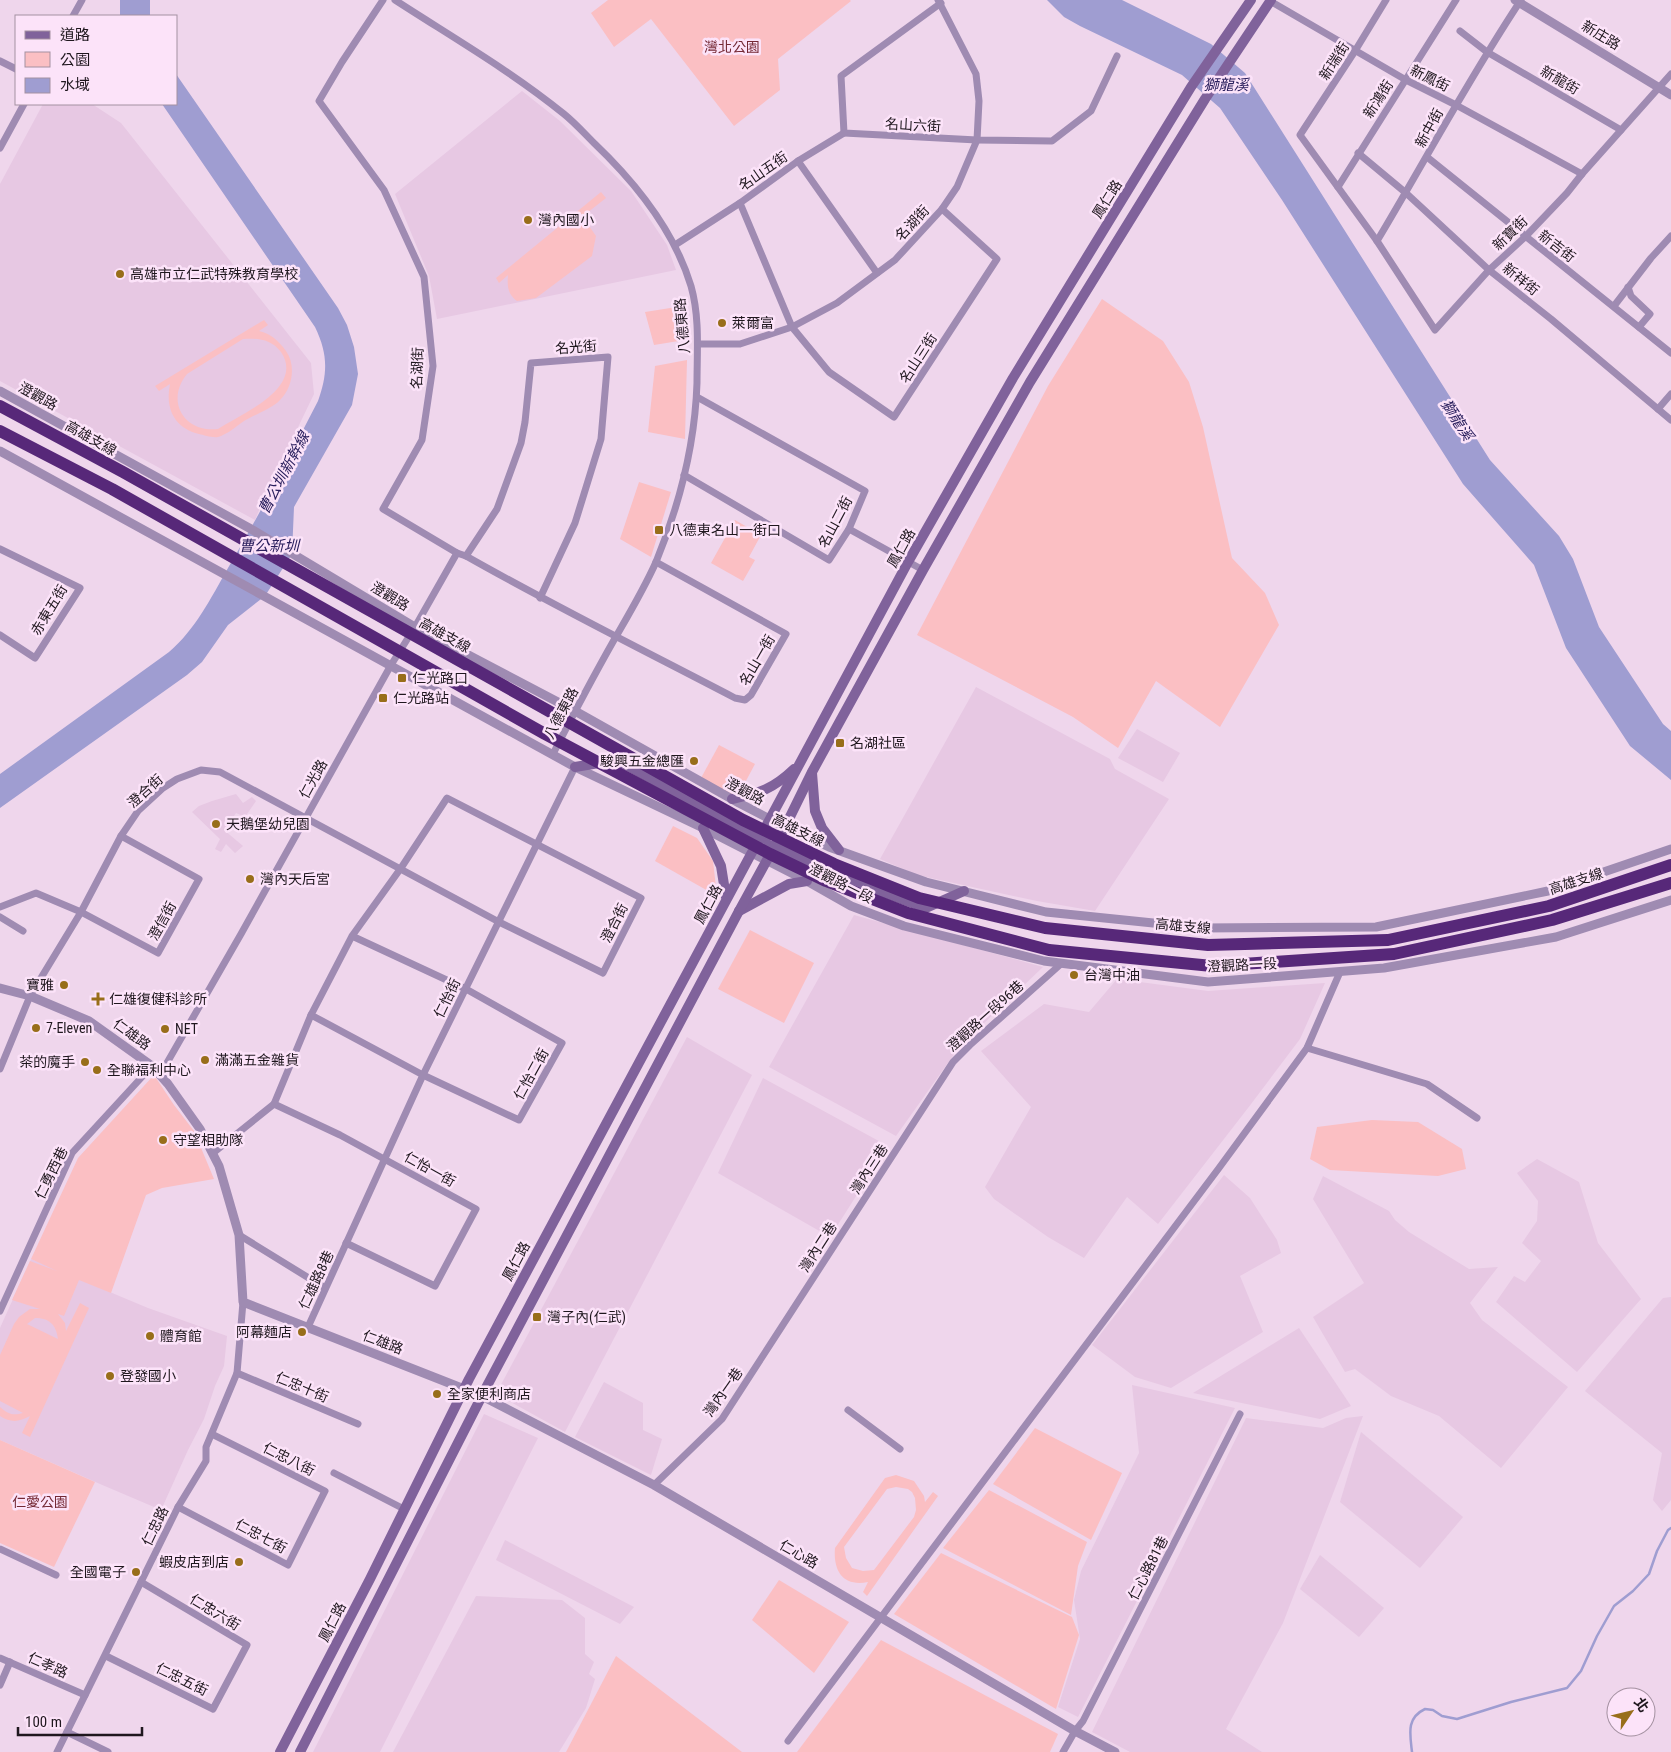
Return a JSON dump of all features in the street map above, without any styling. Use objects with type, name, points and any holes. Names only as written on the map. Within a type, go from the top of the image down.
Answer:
[{"type":"highway","name":"高雄支線","points":[[0,406],[184,506],[743,820],[834,864],[919,898],[1046,928],[1208,945],[1388,940],[1550,906],[1671,865]]},
{"type":"highway","points":[[0,430],[121,494],[562,744],[778,858],[826,881],[908,913],[1049,950],[1212,966],[1394,954],[1552,920],[1671,883]]},
{"type":"main road","name":"鳳仁路","points":[[280,1752],[464,1388],[908,562],[1013,378],[1192,87],[1251,0]]},
{"type":"main road","points":[[300,1752],[482,1396],[785,827],[812,772],[923,570],[1030,382],[1205,99],[1270,0]]},
{"type":"main road","points":[[575,766],[617,760],[758,841],[776,843],[866,886],[926,908],[964,892]]},
{"type":"main road","points":[[732,799],[769,789],[800,763]]},
{"type":"main road","points":[[812,772],[815,811],[822,828],[839,850]]},
{"type":"main road","points":[[703,828],[721,866],[726,898]]},
{"type":"main road","points":[[739,911],[789,884],[807,881]]},
{"type":"street","points":[[74,15],[82,0]]},
{"type":"street","name":"名湖街","points":[[383,0],[319,101],[384,190],[424,277],[433,366],[422,440],[383,509],[457,553],[466,556],[540,598],[617,636]]},
{"type":"street","name":"八德東路","points":[[395,0],[519,81],[565,114],[616,164],[637,189],[676,245],[691,288],[698,344],[697,397],[684,476],[675,507],[656,562],[553,754]]},
{"type":"street","name":"新鳳街","points":[[1270,0],[1406,80],[1456,104],[1582,174]]},
{"type":"street","name":"新瑞街","points":[[1338,186],[1300,135],[1386,0]]},
{"type":"street","name":"新鴻街","points":[[1338,186],[1456,0]]},
{"type":"street","name":"新中街","points":[[1377,241],[1456,104],[1519,1]]},
{"type":"street","name":"新庄路","points":[[1519,1],[1671,95]]},
{"type":"street","points":[[798,161],[844,133],[841,76],[940,2]]},
{"type":"street","name":"名湖街","points":[[698,344],[740,344],[792,327],[837,303],[895,260],[942,209],[957,187],[978,140],[979,101],[976,74],[940,2]]},
{"type":"street","name":"新龍街","points":[[1460,31],[1487,52],[1621,130]]},
{"type":"street","name":"名山六街","points":[[844,133],[978,140],[1052,141],[1091,111],[1117,56]]},
{"type":"street","points":[[0,61],[15,69]]},
{"type":"street","name":"新寶街","points":[[1377,241],[1436,330],[1489,270],[1525,237],[1566,193],[1671,74]]},
{"type":"street","points":[[0,148],[23,105]]},
{"type":"street","name":"新祥街","points":[[1358,153],[1406,193],[1489,270],[1550,318],[1671,420]]},
{"type":"street","name":"新吉街","points":[[1427,157],[1671,353]]},
{"type":"street","name":"名山五街","points":[[792,327],[740,203],[798,161],[877,274]]},
{"type":"street","points":[[1338,186],[1377,241]]},
{"type":"street","points":[[676,245],[740,203]]},
{"type":"street","name":"名山三街","points":[[792,327],[829,372],[894,417],[997,259],[942,209]]},
{"type":"street","points":[[1614,306],[1651,258],[1671,236]]},
{"type":"street","points":[[1628,287],[1631,296],[1650,314],[1639,327]]},
{"type":"street","name":"名光街","points":[[466,556],[497,509],[521,443],[525,422],[530,363],[608,358],[601,439],[574,523],[540,598]]},
{"type":"street","name":"澄觀路","points":[[0,391],[251,529],[415,627],[575,711],[770,820]]},
{"type":"street","points":[[1658,409],[1671,394]]},
{"type":"street","name":"名山二街","points":[[684,476],[829,560],[849,529],[865,491],[697,397]]},
{"type":"street","points":[[0,451],[575,766],[766,861]]},
{"type":"street","points":[[849,529],[923,570]]},
{"type":"street","name":"赤東五街","points":[[0,549],[80,588],[35,658],[0,635]]},
{"type":"street","name":"仁光路","points":[[160,1075],[457,553]]},
{"type":"street","name":"名山一街","points":[[617,636],[735,698],[745,700],[751,695],[786,634],[656,562]]},
{"type":"street","name":"仁怡街","points":[[346,1243],[423,1075],[575,766]]},
{"type":"street","name":"澄合街","points":[[0,1069],[30,996],[80,912],[121,836],[138,811],[163,788],[177,779],[200,770],[220,772],[499,922],[603,973],[641,898],[447,798],[401,868]]},
{"type":"street","name":"澄觀路一段","points":[[770,820],[839,850],[926,882],[964,892],[1046,912],[1202,928],[1376,927],[1548,891],[1671,849]]},
{"type":"street","name":"澄信街","points":[[0,907],[36,894],[80,912],[158,953],[199,879],[121,836]]},
{"type":"street","name":"澄觀路一段","points":[[766,861],[807,881],[851,906],[904,926],[1044,961],[1208,982],[1384,968],[1556,937],[1671,900]]},
{"type":"street","points":[[213,1153],[274,1104],[311,1015],[352,936],[401,868]]},
{"type":"street","points":[[0,917],[24,931]]},
{"type":"street","name":"仁怡二街","points":[[311,1015],[423,1075],[519,1120],[562,1043],[466,989],[352,936]]},
{"type":"street","name":"澄觀路一段96巷","points":[[899,1145],[953,1062],[1062,963]]},
{"type":"street","points":[[788,1741],[1236,1145],[1306,1048],[1340,972]]},
{"type":"street","name":"仁雄路","points":[[0,988],[30,996],[89,1021],[152,1066],[160,1075],[200,1129],[213,1153],[225,1183],[240,1235],[243,1302],[464,1388]]},
{"type":"street","points":[[1306,1048],[1427,1084],[1477,1118]]},
{"type":"street","name":"仁勇西巷","points":[[0,1311],[72,1153],[152,1066]]},
{"type":"street","name":"仁怡一街","points":[[274,1104],[385,1158],[476,1209],[435,1286],[346,1243]]},
{"type":"street","name":"灣內三巷","points":[[859,1207],[899,1145]]},
{"type":"street","name":"灣內二巷","points":[[798,1301],[859,1207]]},
{"type":"street","points":[[240,1235],[325,1288]]},
{"type":"street","name":"仁雄路8巷","points":[[308,1327],[346,1243]]},
{"type":"street","name":"灣內一巷","points":[[654,1485],[722,1419],[798,1301]]},
{"type":"street","name":"仁忠路","points":[[57,1752],[178,1507],[206,1461],[206,1447],[237,1374],[243,1302]]},
{"type":"street","name":"仁忠十街","points":[[237,1374],[358,1424]]},
{"type":"street","name":"仁心路","points":[[464,1388],[654,1485],[1075,1731],[1115,1752]]},
{"type":"street","points":[[848,1410],[900,1449]]},
{"type":"street","name":"仁心路81巷","points":[[1063,1752],[1083,1721],[1240,1414]]},
{"type":"street","name":"仁忠八街","points":[[212,1434],[325,1491],[311,1521]]},
{"type":"street","points":[[334,1473],[404,1509]]},
{"type":"street","name":"仁忠七街","points":[[178,1507],[288,1564],[311,1521]]},
{"type":"street","points":[[0,1549],[56,1574]]},
{"type":"street","name":"仁忠六街","points":[[141,1582],[247,1645],[231,1675]]},
{"type":"street","name":"仁忠五街","points":[[106,1656],[213,1709],[231,1675]]},
{"type":"street","name":"仁孝路","points":[[0,1658],[85,1695]]},
{"type":"street","points":[[0,1685],[10,1662]]},
{"type":"street","points":[[67,1732],[108,1752]]},
{"type":"shaded area","name":"灣內國小","points":[[522,91],[560,121],[631,191],[667,245],[676,270],[437,319],[429,276],[395,194]]},
{"type":"shaded area","name":"高雄市立仁武特殊教育學校","points":[[42,105],[94,105],[121,123],[311,363],[314,394],[255,520],[0,381],[0,184]]},
{"type":"shaded area","points":[[976,687],[1110,759],[1115,769],[1169,799],[1095,911],[1037,901],[917,875],[880,859]]},
{"type":"shaded area","points":[[1137,729],[1180,753],[1163,782],[1118,758]]},
{"type":"shaded area","name":"天鵝堡幼兒園","points":[[236,794],[243,803],[252,797],[256,801],[245,817],[236,813],[224,830],[243,846],[235,853],[226,844],[221,852],[215,849],[220,839],[192,812],[199,806]]},
{"type":"shaded area","points":[[854,915],[1043,967],[960,1046],[896,1136],[769,1067]]},
{"type":"shaded area","points":[[1117,979],[1208,991],[1325,983],[1300,1039],[1158,1224],[1127,1197],[1084,1258],[1048,1237],[994,1199],[985,1187],[1031,1107],[981,1051],[1044,1004],[1089,1012]]},
{"type":"shaded area","points":[[687,1037],[752,1075],[565,1432],[496,1394]]},
{"type":"shaded area","points":[[763,1078],[888,1146],[830,1237],[718,1173]]},
{"type":"shaded area","points":[[1537,1159],[1579,1182],[1598,1243],[1641,1299],[1577,1372],[1496,1302],[1514,1276],[1525,1282],[1541,1261],[1522,1243],[1537,1221],[1538,1201],[1517,1173]]},
{"type":"shaded area","points":[[1224,1175],[1250,1198],[1277,1240],[1281,1253],[1240,1276],[1263,1332],[1171,1388],[1135,1377],[1092,1345]]},
{"type":"shaded area","points":[[1323,1176],[1389,1211],[1395,1220],[1409,1232],[1469,1269],[1498,1267],[1470,1303],[1482,1320],[1568,1387],[1501,1468],[1439,1416],[1391,1396],[1355,1369],[1345,1372],[1313,1317],[1364,1283],[1313,1199]]},
{"type":"shaded area","name":"登發國小","points":[[31,1259],[148,1308],[227,1336],[224,1366],[204,1419],[162,1508],[154,1507],[0,1440],[0,1328]]},
{"type":"shaded area","points":[[1671,1297],[1671,1500],[1662,1511],[1653,1500],[1662,1453],[1585,1391],[1663,1298]]},
{"type":"shaded area","points":[[1299,1328],[1351,1406],[1320,1419],[1193,1393]]},
{"type":"shaded area","points":[[604,1382],[643,1403],[643,1430],[662,1439],[651,1475],[575,1437]]},
{"type":"shaded area","points":[[1132,1385],[1235,1408],[1078,1717],[1058,1707],[1080,1639],[1074,1600],[1081,1571],[1139,1453]]},
{"type":"shaded area","points":[[484,1414],[538,1438],[380,1752],[313,1752]]},
{"type":"shaded area","points":[[1363,1416],[1283,1623],[1226,1729],[1262,1752],[1130,1752],[1092,1732],[1246,1418],[1323,1428],[1346,1418]]},
{"type":"shaded area","points":[[1361,1432],[1463,1517],[1420,1568],[1340,1502]]},
{"type":"shaded area","points":[[505,1540],[634,1607],[620,1624],[496,1560]]},
{"type":"shaded area","points":[[1320,1555],[1384,1608],[1359,1637],[1300,1589]]},
{"type":"shaded area","points":[[476,1596],[562,1600],[585,1618],[585,1654],[594,1662],[589,1674],[595,1679],[586,1708],[559,1752],[393,1752]]},
{"type":"green space","name":"灣北公園","points":[[608,0],[851,1],[778,59],[780,90],[734,126],[651,19],[614,47],[591,13]]},
{"type":"green space","points":[[601,192],[606,198],[578,220],[587,223],[596,236],[592,256],[536,298],[517,301],[509,290],[508,275],[499,283],[496,278]]},
{"type":"green space","points":[[1102,299],[1163,341],[1189,382],[1203,427],[1232,558],[1265,593],[1279,625],[1220,727],[1156,681],[1118,748],[1073,717],[917,635],[1048,386]]},
{"type":"green space","points":[[683,306],[691,339],[654,345],[645,312]]},
{"type":"green space","points":[[264,320],[268,325],[259,331],[271,336],[286,351],[292,369],[288,389],[280,400],[273,406],[218,437],[199,434],[183,427],[173,416],[170,409],[170,384],[159,391],[155,386]],"holes":[[[243,339],[259,339],[273,344],[281,352],[286,365],[285,377],[278,388],[267,398],[254,408],[218,429],[206,429],[196,426],[187,420],[178,404],[181,384],[187,374]]]},
{"type":"green space","points":[[687,360],[685,439],[648,432],[655,366]]},
{"type":"green space","points":[[639,482],[671,492],[651,557],[620,539]]},
{"type":"green space","points":[[735,520],[761,535],[749,557],[755,560],[743,581],[711,563]]},
{"type":"green space","points":[[719,745],[755,764],[740,792],[733,795],[701,778]]},
{"type":"green space","points":[[673,826],[697,838],[713,861],[717,896],[655,861]]},
{"type":"green space","points":[[750,930],[814,963],[784,1023],[718,989]]},
{"type":"green space","points":[[154,1075],[194,1131],[214,1179],[162,1188],[146,1195],[111,1293],[79,1280],[64,1316],[58,1314],[65,1323],[66,1331],[80,1303],[89,1308],[30,1437],[22,1433],[30,1416],[15,1421],[0,1416],[0,1407],[11,1414],[23,1413],[0,1401],[0,1355],[19,1317],[30,1309],[40,1309],[12,1300],[30,1261],[57,1271],[31,1259],[78,1158]],"holes":[[[35,1318],[44,1319],[51,1323],[56,1329],[58,1339],[27,1324]]]},
{"type":"green space","points":[[1372,1120],[1418,1122],[1462,1149],[1466,1169],[1438,1176],[1330,1170],[1310,1159],[1317,1127]]},
{"type":"green space","points":[[1035,1428],[1122,1473],[1091,1540],[993,1484]]},
{"type":"green space","name":"仁愛公園","points":[[0,1440],[95,1482],[54,1567],[0,1543]]},
{"type":"green space","points":[[896,1475],[914,1481],[924,1496],[925,1502],[933,1492],[938,1496],[867,1596],[863,1592],[868,1582],[852,1582],[846,1580],[841,1575],[836,1564],[835,1548],[885,1478]],"holes":[[[896,1487],[908,1489],[915,1498],[916,1510],[914,1517],[874,1570],[863,1571],[852,1568],[846,1558],[844,1547],[887,1489]]]},
{"type":"green space","points":[[989,1490],[1087,1542],[1078,1566],[1071,1615],[943,1548]]},
{"type":"green space","points":[[941,1553],[1072,1617],[1079,1635],[1056,1709],[894,1614]]},
{"type":"green space","points":[[779,1580],[849,1622],[814,1673],[752,1620]]},
{"type":"green space","points":[[881,1640],[1058,1734],[1050,1752],[797,1752]]},
{"type":"green space","points":[[616,1656],[742,1752],[566,1752]]},
{"type":"water","points":[[120,0],[150,0],[150,15],[120,15]]},
{"type":"water","name":"獅龍溪","points":[[1047,0],[1122,0],[1211,44],[1245,73],[1490,460],[1559,536],[1573,559],[1599,627],[1663,724],[1671,731],[1671,780],[1630,746],[1566,648],[1534,565],[1463,484],[1282,200],[1220,108],[1182,75],[1080,26],[1064,17]]},
{"type":"water","name":"曹公新圳","points":[[178,77],[338,308],[347,325],[354,347],[358,374],[352,405],[294,507],[292,554],[265,596],[228,625],[202,662],[187,675],[0,808],[0,774],[169,652],[195,624],[251,527],[318,401],[324,381],[325,364],[322,346],[315,327],[163,105],[178,105]]},
{"type":"waterway","points":[[1412,1752],[1410,1733],[1412,1722],[1425,1709],[1433,1710],[1442,1716],[1457,1719],[1511,1702],[1567,1688],[1581,1671],[1597,1636],[1614,1606],[1633,1591],[1649,1574],[1657,1551],[1668,1530],[1671,1528]]},
{"type":"place","name":"灣內國小","points":[[528,220]]},
{"type":"place","name":"高雄市立仁武特殊教育學校","points":[[120,274]]},
{"type":"place","name":"萊爾富","points":[[722,323]]},
{"type":"place","name":"八德東名山一街口","points":[[659,530]]},
{"type":"place","name":"仁光路口","points":[[402,678]]},
{"type":"place","name":"仁光路站","points":[[383,698]]},
{"type":"place","name":"名湖社區","points":[[840,743]]},
{"type":"place","name":"駿興五金總匯","points":[[694,761]]},
{"type":"place","name":"天鵝堡幼兒園","points":[[216,824]]},
{"type":"place","name":"灣內天后宮","points":[[250,879]]},
{"type":"place","name":"台灣中油","points":[[1074,975]]},
{"type":"place","name":"寶雅","points":[[64,985]]},
{"type":"place","name":"仁雄復健科診所","points":[[98,999]]},
{"type":"place","name":"7-Eleven","points":[[36,1028]]},
{"type":"place","name":"NET","points":[[165,1029]]},
{"type":"place","name":"滿滿五金雜貨","points":[[205,1060]]},
{"type":"place","name":"茶的魔手","points":[[85,1062]]},
{"type":"place","name":"全聯福利中心","points":[[97,1070]]},
{"type":"place","name":"守望相助隊","points":[[163,1140]]},
{"type":"place","name":"灣子內(仁武)","points":[[537,1317]]},
{"type":"place","name":"阿幕麵店","points":[[302,1332]]},
{"type":"place","name":"體育館","points":[[150,1336]]},
{"type":"place","name":"登發國小","points":[[110,1376]]},
{"type":"place","name":"全家便利商店","points":[[437,1394]]},
{"type":"place","name":"蝦皮店到店","points":[[239,1562]]},
{"type":"place","name":"全國電子","points":[[136,1572]]},
{"type":"water label","name":"曹公圳新幹線","points":[[284,473]]}]
